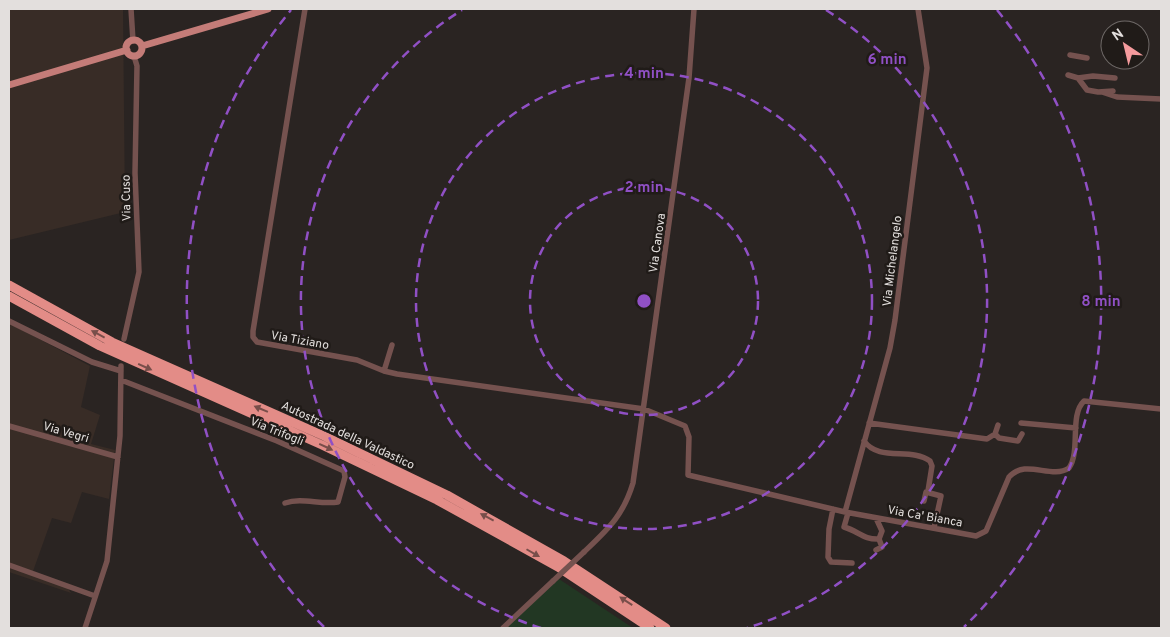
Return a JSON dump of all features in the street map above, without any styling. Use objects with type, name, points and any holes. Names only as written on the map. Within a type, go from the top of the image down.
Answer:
[{"type":"highway","name":"Autostrada della Valdastico","points":[[9,285],[112,342],[324,436],[447,495],[564,561],[666,628]]},
{"type":"highway","name":"Autostrada della Valdastico","points":[[9,296],[100,346],[322,445],[437,500],[558,567],[650,628]]},
{"type":"main road","points":[[142,46],[268,9]]},
{"type":"main road","points":[[127,50],[129,43],[132,41],[137,41],[142,46]]},
{"type":"main road","points":[[127,50],[134,56],[140,53],[142,46]]},
{"type":"main road","points":[[9,85],[127,50]]},
{"type":"street","points":[[131,9],[132,41]]},
{"type":"street","name":"Via Tiziano","points":[[306,9],[253,337],[257,342],[357,360],[384,371],[644,409]]},
{"type":"street","name":"Via Canova","points":[[503,628],[610,527],[627,504],[633,483],[644,409],[689,78],[694,9]]},
{"type":"street","name":"Via Michelangelo","points":[[847,512],[896,320],[927,59],[918,9]]},
{"type":"street","points":[[1070,55],[1087,58]]},
{"type":"street","name":"Via Cuso","points":[[124,338],[138,272],[135,182],[137,66],[134,56]]},
{"type":"street","points":[[1068,74],[1078,78],[1093,76],[1115,78]]},
{"type":"street","points":[[1078,78],[1087,90],[1117,97],[1160,98]]},
{"type":"street","points":[[1102,92],[1113,91]]},
{"type":"street","points":[[9,321],[92,362],[121,368],[118,457],[107,561],[85,628]]},
{"type":"street","points":[[384,371],[392,345]]},
{"type":"street","name":"Via Trifogli","points":[[121,380],[284,444],[335,466],[345,473],[338,502],[325,504],[294,500],[285,502]]},
{"type":"street","name":"Via Ca' Bianca","points":[[644,409],[685,426],[689,441],[688,475],[847,512],[976,536],[984,534],[1012,474],[1024,469],[1056,472],[1069,468],[1073,463],[1079,408],[1086,400],[1161,409]]},
{"type":"street","points":[[869,423],[988,439],[995,434],[998,425]]},
{"type":"street","points":[[1022,423],[1076,428]]},
{"type":"street","name":"Via Vegri","points":[[9,426],[118,457]]},
{"type":"street","points":[[995,434],[999,438],[1018,441],[1022,434]]},
{"type":"street","points":[[864,441],[869,447],[881,451],[916,454],[930,461],[932,466],[928,491],[924,493],[924,501]]},
{"type":"street","points":[[928,491],[941,496],[934,528]]},
{"type":"street","points":[[833,509],[829,529],[828,557],[831,562],[852,563]]},
{"type":"street","points":[[847,512],[844,527],[856,531],[864,538],[879,540]]},
{"type":"street","points":[[876,518],[882,530],[879,540],[882,547],[876,550]]},
{"type":"street","points":[[9,565],[95,599]]},
{"type":"shaded area","points":[[9,9],[123,9],[125,212],[9,240]]},
{"type":"shaded area","points":[[9,323],[90,366],[81,407],[100,415],[91,444],[115,450],[109,499],[82,492],[71,523],[52,518],[32,574],[67,587],[71,593],[9,572]]},
{"type":"green space","points":[[559,579],[633,628],[506,628]]}]
